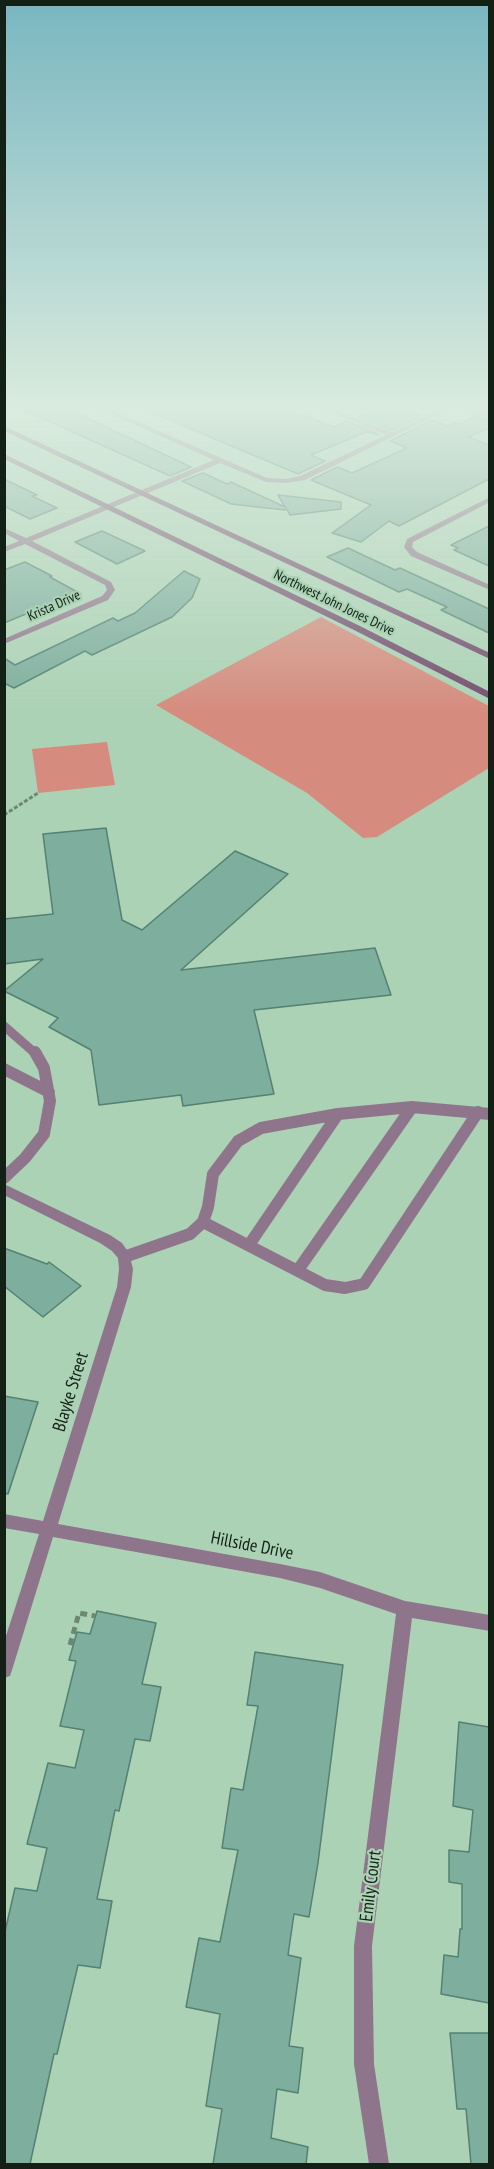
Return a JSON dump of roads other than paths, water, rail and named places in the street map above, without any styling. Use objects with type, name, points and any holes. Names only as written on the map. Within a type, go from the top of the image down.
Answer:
[{"type":"main road","name":"Northwest John Jones Drive","points":[[115,511],[359,629],[489,696]]},
{"type":"main road","name":"Northwest John Jones Drive","points":[[181,511],[489,657]]},
{"type":"street","points":[[4,550],[96,511]]},
{"type":"street","points":[[466,511],[410,541],[408,547],[414,554],[489,588]]},
{"type":"street","points":[[4,530],[27,541]]},
{"type":"street","name":"Krista Drive","points":[[4,642],[105,598],[111,590],[108,584],[27,541]]},
{"type":"street","points":[[4,1189],[105,1239],[117,1247],[124,1257]]},
{"type":"street","name":"Blayke Street","points":[[4,1670],[124,1287],[126,1269],[124,1257]]},
{"type":"street","name":"Hillside Drive","points":[[4,1521],[280,1571],[320,1580],[405,1609],[489,1623]]},
{"type":"street","name":"Emily Court","points":[[379,2164],[364,2064],[363,1946],[405,1609]]},
{"type":"lane","points":[[4,1026],[34,1050],[44,1068],[50,1110],[45,1134],[4,1178]]},
{"type":"lane","points":[[4,1069],[49,1092]]},
{"type":"lane","points":[[124,1257],[190,1234],[203,1222],[208,1207],[213,1174],[238,1141],[261,1128],[338,1114],[412,1107],[484,1113]]},
{"type":"lane","points":[[298,1270],[412,1107]]},
{"type":"lane","points":[[203,1222],[326,1285],[345,1288],[364,1284],[484,1113]]},
{"type":"lane","points":[[249,1245],[338,1114]]}]
